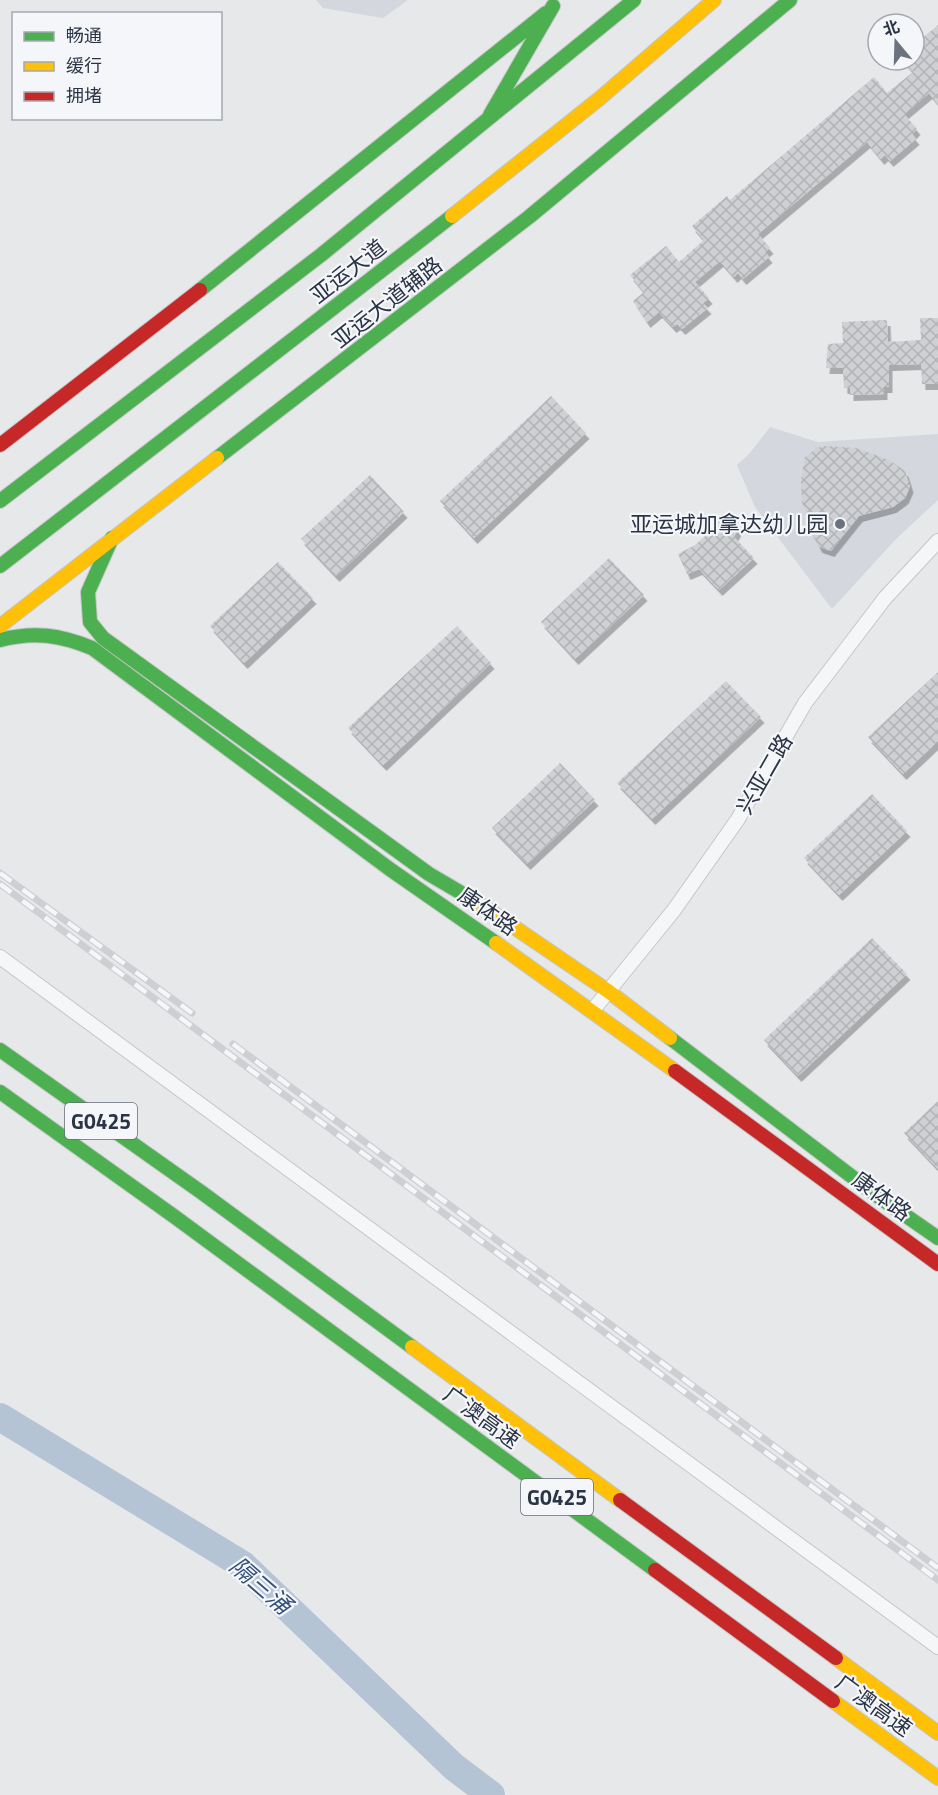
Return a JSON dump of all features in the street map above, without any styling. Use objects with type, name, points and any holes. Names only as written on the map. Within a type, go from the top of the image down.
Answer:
[{"type":"main road","name":"亚运大道","points":[[0,501],[176,370],[484,126],[634,0]]},
{"type":"main road","name":"亚运大道","points":[[0,566],[449,218],[599,99],[714,0]]},
{"type":"main road","name":"亚运大道辅路","points":[[0,626],[529,217],[790,0]]},
{"type":"main road","points":[[484,126],[557,3]]},
{"type":"main road","points":[[0,445],[288,222],[557,3]]},
{"type":"main road","name":"康体路","points":[[112,538],[94,575],[88,598],[90,622],[104,638],[429,874],[504,919],[608,991],[876,1195],[938,1238]]},
{"type":"main road","name":"康体路","points":[[0,640],[45,632],[63,636],[92,648],[391,870],[593,1010],[938,1264]]},
{"type":"main road","name":"广澳高速","points":[[0,1050],[201,1192],[938,1732]]},
{"type":"main road","name":"广澳高速","points":[[0,1092],[175,1217],[938,1778]]},
{"type":"street","name":"兴亚二路","points":[[593,1010],[674,910],[738,819],[805,703],[885,598],[938,541]]},
{"type":"street","points":[[0,957],[938,1647]]},
{"type":"shaded area","points":[[316,0],[408,0],[383,18],[323,8]]},
{"type":"shaded area","name":"亚运城加拿达幼儿园","points":[[770,427],[818,442],[938,434],[938,500],[895,540],[832,609],[755,507],[737,465],[750,453]]},
{"type":"building","points":[[938,25],[938,104],[929,93],[904,114],[917,129],[912,134],[916,139],[890,161],[885,155],[881,159],[867,142],[758,234],[770,248],[765,252],[769,257],[743,279],[738,273],[734,277],[720,261],[695,282],[709,298],[703,303],[708,308],[682,329],[677,324],[673,327],[659,312],[647,322],[633,301],[644,292],[630,275],[666,246],[679,262],[704,240],[692,226],[727,196],[730,200],[874,77],[887,93],[913,72],[926,72],[926,35]]},
{"type":"building","points":[[920,318],[938,318],[938,384],[922,384],[921,364],[889,365],[889,387],[884,387],[884,394],[850,395],[850,388],[844,388],[843,368],[826,368],[828,344],[843,343],[842,322],[887,320],[888,342],[921,340]]},
{"type":"building","points":[[551,396],[586,433],[474,538],[440,501]]},
{"type":"building","points":[[825,446],[856,448],[889,460],[905,471],[910,487],[905,498],[893,507],[859,516],[831,551],[819,547],[802,502],[801,481],[805,457],[817,448]]},
{"type":"building","points":[[370,475],[404,512],[336,576],[301,539]]},
{"type":"building","points":[[722,514],[741,524],[734,537],[754,558],[719,590],[699,569],[687,574],[678,554],[695,545],[711,531]]},
{"type":"building","points":[[609,558],[644,595],[575,659],[541,622]]},
{"type":"building","points":[[278,562],[313,598],[244,663],[210,626]]},
{"type":"building","points":[[457,626],[491,663],[383,765],[348,728]]},
{"type":"building","points":[[938,672],[938,741],[903,774],[868,737]]},
{"type":"building","points":[[726,681],[761,717],[652,819],[617,783]]},
{"type":"building","points":[[560,763],[595,800],[527,864],[492,828]]},
{"type":"building","points":[[872,794],[907,831],[839,895],[804,858]]},
{"type":"building","points":[[872,938],[907,974],[798,1076],[764,1040]]},
{"type":"building","points":[[938,1101],[938,1169],[904,1133]]},
{"type":"waterway","name":"隔三涌","points":[[0,1417],[243,1565],[454,1767],[491,1795]]},
{"type":"railway","points":[[0,873],[192,1013]]},
{"type":"railway","points":[[0,884],[938,1580]]},
{"type":"railway","points":[[233,1044],[938,1568]]},
{"type":"traffic: fast","points":[[0,501],[321,255],[634,0]]},
{"type":"traffic: fast","points":[[217,458],[529,217],[790,0]]},
{"type":"traffic: fast","points":[[490,115],[553,6]]},
{"type":"traffic: fast","points":[[200,290],[546,13]]},
{"type":"traffic: fast","points":[[0,566],[452,216]]},
{"type":"traffic: fast","points":[[112,538],[88,592],[90,622],[103,638],[429,874],[480,904]]},
{"type":"traffic: fast","points":[[0,640],[36,635],[58,637],[92,648],[391,870],[496,943]]},
{"type":"traffic: fast","points":[[670,1038],[876,1195],[938,1238]]},
{"type":"traffic: fast","points":[[0,1050],[201,1192],[412,1347]]},
{"type":"traffic: fast","points":[[0,1092],[175,1217],[655,1570]]},
{"type":"traffic: slow","points":[[452,216],[599,99],[714,0]]},
{"type":"traffic: slow","points":[[0,626],[217,458]]},
{"type":"traffic: slow","points":[[480,904],[608,991],[670,1038]]},
{"type":"traffic: slow","points":[[496,943],[675,1071]]},
{"type":"traffic: slow","points":[[412,1347],[620,1500]]},
{"type":"traffic: slow","points":[[836,1658],[938,1733]]},
{"type":"traffic: slow","points":[[833,1701],[938,1778]]},
{"type":"traffic: jam","points":[[0,445],[200,290]]},
{"type":"traffic: jam","points":[[675,1071],[938,1264]]},
{"type":"traffic: jam","points":[[620,1500],[836,1658]]},
{"type":"traffic: jam","points":[[655,1570],[833,1701]]},
{"type":"place","name":"亚运城加拿达幼儿园","points":[[840,524]]}]
